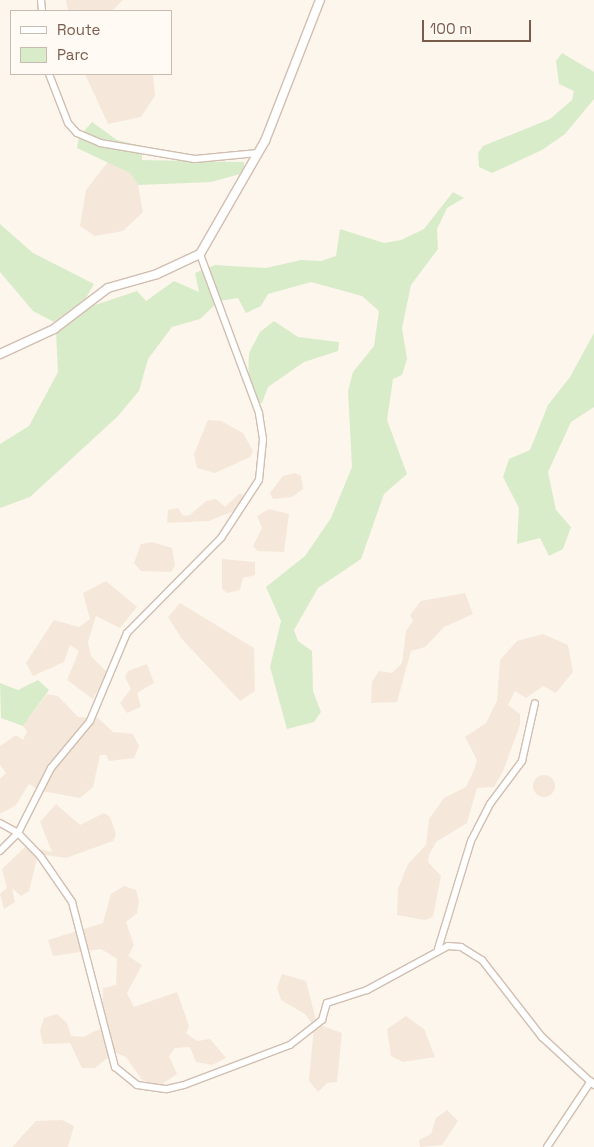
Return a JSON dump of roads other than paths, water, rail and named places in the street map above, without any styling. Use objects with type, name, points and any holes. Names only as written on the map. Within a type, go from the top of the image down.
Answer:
[{"type":"street","points":[[0,354],[54,329],[108,288],[157,274],[200,254],[258,153],[320,0]]},
{"type":"street","points":[[48,75],[73,128],[100,143],[195,159],[258,153]]},
{"type":"street","points":[[0,851],[18,833],[52,768],[90,721],[127,633],[221,538],[259,480],[263,439],[259,413],[200,254]]},
{"type":"street","points":[[438,949],[470,841],[490,804],[522,761],[535,703]]},
{"type":"street","points":[[0,823],[18,833],[72,902],[115,1067],[137,1085],[167,1089],[184,1085],[290,1045],[322,1020],[327,1003],[366,990],[438,949],[461,947],[482,960],[542,1037],[592,1083],[547,1147]]}]
